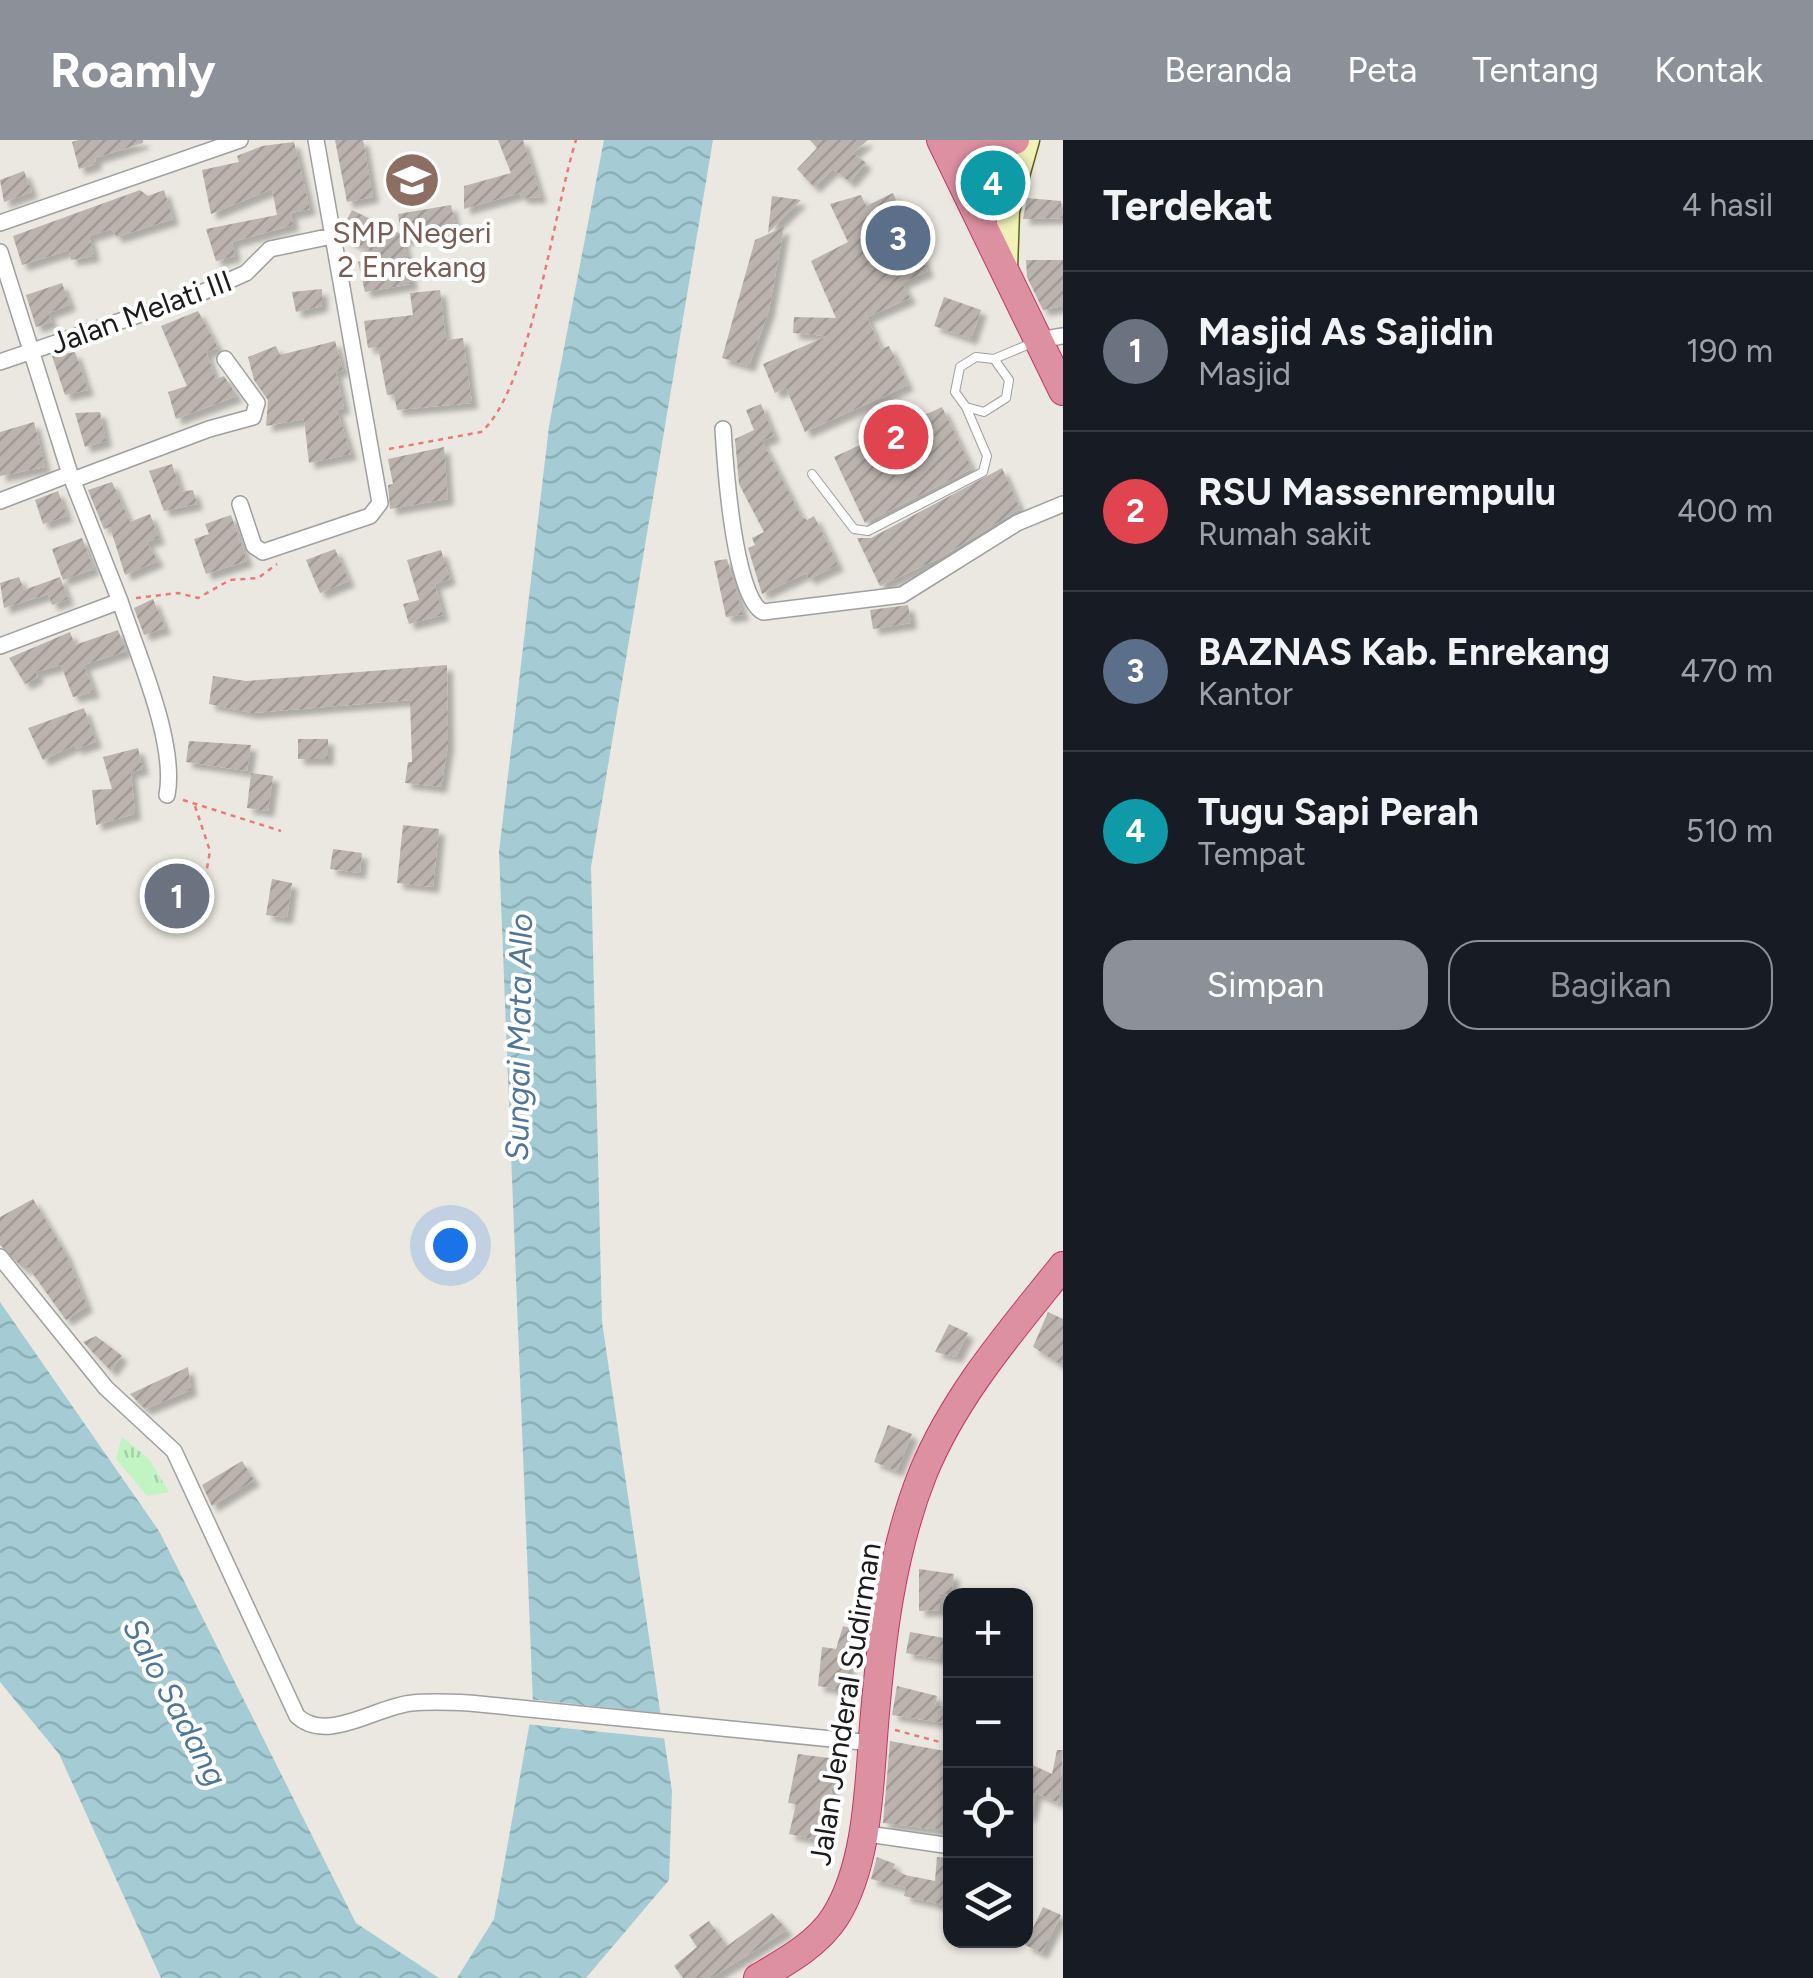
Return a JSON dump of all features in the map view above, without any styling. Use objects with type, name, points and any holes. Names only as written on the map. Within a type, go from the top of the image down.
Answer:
[{"type":"highway","points":[[1014,140],[942,142],[1006,271],[1050,338],[1063,391]]},
{"type":"highway","points":[[978,215],[999,216],[1008,211]]},
{"type":"highway","name":"Jalan Jenderal Sudirman","points":[[758,1978],[807,1946],[834,1919],[854,1873],[888,1598],[924,1473],[976,1376],[1063,1266]]},
{"type":"main road","points":[[1006,271],[1008,211],[1028,140]]},
{"type":"street","points":[[0,223],[240,140]]},
{"type":"street","points":[[240,504],[259,552],[376,513],[380,503],[316,140]]},
{"type":"street","name":"Jalan Melati III","points":[[0,362],[194,296],[246,272],[270,250],[332,236]]},
{"type":"street","points":[[0,252],[28,353],[120,601],[165,747],[170,777],[167,796]]},
{"type":"street","points":[[0,501],[253,418],[257,403],[226,359]]},
{"type":"street","points":[[724,429],[736,544],[754,604],[763,612],[902,596],[1017,523],[1063,504]]},
{"type":"street","points":[[0,646],[120,601]]},
{"type":"street","points":[[0,1257],[106,1388],[174,1451],[304,1722],[332,1726],[408,1703],[469,1703],[766,1734],[873,1733]]},
{"type":"street","points":[[861,1833],[943,1845]]},
{"type":"lane","points":[[812,474],[854,530],[868,531],[983,472],[987,456],[954,384],[960,366],[976,357],[994,359],[1050,338]]},
{"type":"lane","points":[[966,407],[984,412],[1006,398],[1006,372],[994,359]]},
{"type":"path","points":[[372,452],[468,435],[490,424],[515,371],[576,140]]},
{"type":"path","points":[[120,601],[178,593],[198,598],[230,580],[258,578],[276,568],[276,548]]},
{"type":"path","points":[[167,796],[281,832]]},
{"type":"path","points":[[195,804],[210,852],[205,880]]},
{"type":"path","points":[[873,1733],[943,1744]]},
{"type":"green space","points":[[1015,153],[1002,199],[985,205],[961,159]]},
{"type":"green space","points":[[122,1437],[149,1459],[169,1492],[147,1496],[116,1459]]},
{"type":"water","name":"Sungai Mata Allo","points":[[604,140],[713,140],[591,867],[602,1322],[672,1791],[669,1880],[586,1978],[457,1978],[494,1919],[533,1705],[499,852],[549,426]]},
{"type":"water","name":"Salo Sadang","points":[[0,1302],[159,1531],[356,1923],[439,1978],[161,1978],[59,1754],[0,1682]]},
{"type":"pier","points":[[528,1699],[666,1714],[670,1739],[525,1724]]},
{"type":"building","points":[[335,140],[363,140],[373,197],[347,202]]},
{"type":"building","points":[[498,140],[523,140],[541,197],[522,198],[520,193],[464,209],[464,186],[511,173]]},
{"type":"building","points":[[810,140],[868,140],[853,153],[866,163],[850,182],[833,169],[814,187],[797,169],[817,148]]},
{"type":"building","points":[[72,142],[143,143],[95,158],[96,164],[79,169]]},
{"type":"building","points":[[294,142],[310,209],[291,213],[293,225],[232,242],[235,256],[216,261],[206,229],[277,215],[272,189],[211,214],[202,170],[239,162],[237,156],[262,146]]},
{"type":"building","points":[[24,171],[32,192],[4,202],[0,180]]},
{"type":"building","points":[[140,190],[148,196],[164,190],[173,219],[117,237],[111,229],[89,236],[94,256],[71,260],[69,250],[22,265],[13,236]]},
{"type":"building","points":[[893,193],[928,271],[902,283],[910,298],[867,317],[881,349],[889,346],[908,385],[805,432],[786,388],[775,393],[763,364],[827,336],[793,333],[794,317],[836,318],[811,261],[848,242],[830,204],[861,195],[866,206]]},
{"type":"building","points":[[772,196],[801,200],[768,233]]},
{"type":"building","points":[[1027,198],[1061,201],[1063,218],[1023,219]]},
{"type":"building","points":[[451,205],[456,229],[403,239],[412,284],[365,292],[358,262],[380,256],[346,239],[350,231],[343,227],[352,210],[401,234],[398,214]]},
{"type":"building","points":[[784,227],[769,310],[749,366],[722,358],[755,240]]},
{"type":"building","points":[[1026,260],[1063,260],[1063,306],[1043,310],[1027,277]]},
{"type":"building","points":[[62,283],[70,305],[48,313],[52,322],[36,327],[26,295]]},
{"type":"building","points":[[322,289],[322,306],[296,312],[292,292]]},
{"type":"building","points":[[440,290],[446,340],[463,338],[472,403],[397,410],[394,394],[387,395],[378,347],[368,348],[364,321],[413,315],[410,293]]},
{"type":"building","points":[[944,297],[981,310],[971,339],[934,326]]},
{"type":"building","points":[[198,311],[218,348],[206,352],[216,379],[224,376],[237,396],[176,419],[168,392],[187,386],[161,326]]},
{"type":"building","points":[[335,341],[343,370],[336,372],[344,408],[337,410],[351,454],[309,463],[304,419],[266,426],[268,400],[254,380],[248,357],[276,346],[280,355]]},
{"type":"building","points":[[75,352],[88,390],[65,395],[52,356]]},
{"type":"building","points":[[761,404],[774,436],[762,441],[801,516],[807,520],[814,516],[838,565],[809,579],[806,573],[762,594],[748,548],[755,545],[752,538],[764,532],[739,484],[735,439],[754,430],[746,410]]},
{"type":"building","points":[[942,407],[972,469],[865,523],[834,457]]},
{"type":"building","points":[[100,412],[106,441],[85,447],[75,413]]},
{"type":"building","points":[[34,422],[45,467],[0,476],[0,432]]},
{"type":"building","points":[[444,447],[448,499],[390,509],[388,485],[393,484],[388,459]]},
{"type":"building","points":[[172,464],[181,492],[193,490],[197,504],[164,511],[149,471]]},
{"type":"building","points":[[1002,468],[1020,509],[940,558],[880,586],[857,538],[871,538]]},
{"type":"building","points":[[112,482],[130,522],[150,514],[159,538],[147,542],[158,561],[125,575],[110,527],[104,529],[88,490]]},
{"type":"building","points":[[58,491],[67,516],[43,524],[35,500]]},
{"type":"building","points":[[231,515],[247,561],[206,574],[194,539],[209,534],[205,524]]},
{"type":"building","points":[[82,538],[94,569],[63,580],[52,549]]},
{"type":"building","points":[[335,549],[349,581],[320,593],[306,560]]},
{"type":"building","points":[[441,550],[450,579],[435,584],[443,615],[409,624],[403,604],[419,600],[407,560]]},
{"type":"building","points":[[727,559],[743,615],[726,617],[714,561]]},
{"type":"building","points":[[19,577],[24,590],[60,577],[68,599],[52,605],[48,594],[4,608],[0,583]]},
{"type":"building","points":[[153,599],[165,628],[144,635],[134,608]]},
{"type":"building","points":[[908,605],[911,623],[873,629],[870,610]]},
{"type":"building","points":[[118,630],[126,651],[84,665],[94,692],[73,697],[61,665],[36,672],[38,677],[25,684],[9,658],[70,632],[75,645]]},
{"type":"building","points":[[447,665],[448,745],[441,787],[405,783],[408,762],[412,762],[410,700],[252,713],[209,704],[213,676],[246,681]]},
{"type":"building","points":[[84,708],[96,742],[76,749],[75,745],[43,760],[28,728]]},
{"type":"building","points":[[298,739],[328,739],[328,759],[298,759]]},
{"type":"building","points":[[189,741],[251,745],[247,771],[186,762]]},
{"type":"building","points":[[138,748],[143,769],[131,772],[135,814],[96,825],[92,790],[112,789],[103,757]]},
{"type":"building","points":[[251,773],[273,776],[268,811],[247,808]]},
{"type":"building","points":[[403,825],[439,829],[433,887],[397,883]]},
{"type":"building","points":[[333,849],[362,853],[360,873],[330,869]]},
{"type":"building","points":[[166,874],[200,885],[188,919],[154,907]]},
{"type":"building","points":[[272,879],[292,883],[287,918],[266,915]]},
{"type":"building","points":[[33,1199],[65,1252],[87,1306],[66,1320],[28,1267],[24,1269],[0,1245],[0,1217]]},
{"type":"building","points":[[1048,1312],[1063,1319],[1063,1366],[1033,1347]]},
{"type":"building","points":[[949,1324],[968,1333],[956,1357],[935,1352]]},
{"type":"building","points":[[96,1336],[122,1356],[111,1371],[83,1342]]},
{"type":"building","points":[[188,1367],[191,1390],[145,1409],[130,1394]]},
{"type":"building","points":[[888,1425],[912,1434],[897,1471],[874,1462]]},
{"type":"building","points":[[242,1461],[254,1480],[212,1506],[202,1485]]},
{"type":"building","points":[[919,1569],[954,1574],[952,1588],[943,1588],[940,1593],[940,1610],[919,1611]]},
{"type":"building","points":[[843,1626],[862,1631],[857,1649],[852,1648],[845,1690],[818,1686],[822,1647],[836,1649]]},
{"type":"building","points":[[910,1632],[943,1638],[940,1659],[906,1653]]},
{"type":"building","points":[[897,1686],[937,1696],[935,1705],[943,1707],[943,1723],[892,1715]]},
{"type":"building","points":[[890,1741],[943,1751],[943,1830],[883,1823]]},
{"type":"building","points":[[1057,1750],[1063,1750],[1059,1803],[1036,1793],[1033,1804],[1033,1765],[1052,1774]]},
{"type":"building","points":[[798,1754],[837,1759],[823,1841],[789,1834],[796,1804],[788,1803]]},
{"type":"building","points":[[877,1857],[895,1864],[893,1868],[905,1875],[935,1881],[937,1857],[943,1857],[943,1905],[904,1896],[906,1888],[871,1879]]},
{"type":"building","points":[[1043,1907],[1061,1915],[1042,1953],[1031,1948],[1033,1928]]},
{"type":"building","points":[[772,1913],[787,1930],[711,1978],[683,1978],[674,1966],[697,1947],[689,1935],[709,1921],[727,1946]]},
{"type":"place","name":"SMP Negeri 2 Enrekang","points":[[412,180]]},
{"type":"place","name":"Tugu Sapi Perah","points":[[993,183]]},
{"type":"place","name":"BAZNAS Kab. Enrekang","points":[[898,238]]},
{"type":"place","name":"RSU Massenrempulu","points":[[896,437]]},
{"type":"place","name":"Masjid As Sajidin","points":[[177,896]]}]
